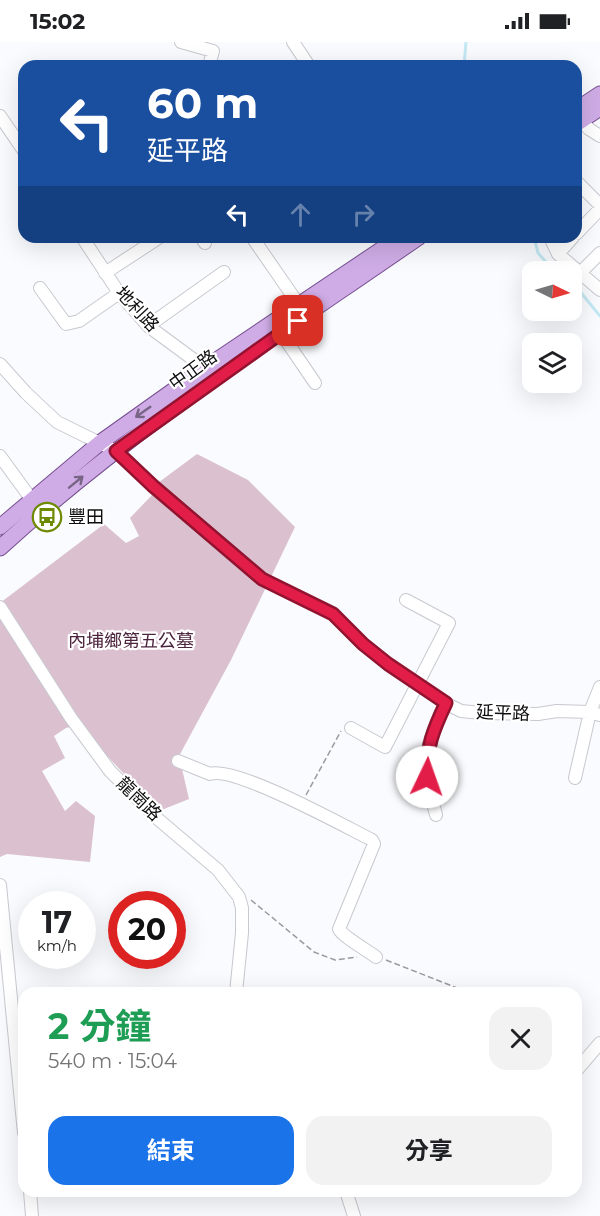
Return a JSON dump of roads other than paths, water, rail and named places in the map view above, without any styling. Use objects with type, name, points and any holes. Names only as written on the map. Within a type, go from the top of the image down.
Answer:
[{"type":"main road","points":[[582,112],[600,94]]},
{"type":"main road","points":[[582,115],[600,108]]},
{"type":"main road","name":"中正路","points":[[0,527],[100,442],[205,368],[391,243]]},
{"type":"main road","name":"中正路","points":[[0,548],[36,515],[116,451],[410,243]]},
{"type":"street","points":[[181,42],[213,51],[211,60]]},
{"type":"street","points":[[293,42],[305,60]]},
{"type":"street","points":[[0,116],[18,142]]},
{"type":"street","points":[[582,121],[600,136]]},
{"type":"street","points":[[582,188],[600,207],[582,228]]},
{"type":"street","name":"地利路","points":[[86,243],[119,293],[148,326],[205,368]]},
{"type":"street","points":[[105,273],[151,243]]},
{"type":"street","points":[[256,243],[299,305]]},
{"type":"street","points":[[553,243],[558,254],[565,261]]},
{"type":"street","points":[[558,254],[568,243]]},
{"type":"street","points":[[582,271],[600,253]]},
{"type":"street","points":[[148,326],[224,272]]},
{"type":"street","points":[[582,276],[600,290]]},
{"type":"street","points":[[40,288],[66,324],[79,321],[119,293]]},
{"type":"street","points":[[281,333],[315,383]]},
{"type":"street","name":"延平路","points":[[0,364],[57,422],[116,451],[153,486],[262,579],[333,614],[363,644],[388,664],[446,703],[461,711],[482,714],[538,714],[557,711],[595,714]]},
{"type":"street","points":[[0,456],[32,500]]},
{"type":"street","points":[[346,729],[385,747],[449,623],[406,600]]},
{"type":"street","name":"龍崗路","points":[[0,607],[71,718],[110,771],[159,820],[218,870],[239,897],[242,908],[242,933],[237,987]]},
{"type":"street","points":[[574,778],[595,714],[600,687]]},
{"type":"street","points":[[436,815],[427,777],[426,760],[435,725],[446,703]]},
{"type":"street","points":[[177,761],[210,774],[216,771],[256,783],[372,840],[374,844],[339,928],[341,933],[376,957]]},
{"type":"street","points":[[0,885],[18,1071]]},
{"type":"street","points":[[582,1064],[600,1043]]},
{"type":"street","points":[[30,1197],[32,1216]]},
{"type":"street","points":[[348,1197],[354,1216]]},
{"type":"waterway","points":[[464,60],[466,42]]},
{"type":"waterway","points":[[536,243],[538,253],[545,261]]},
{"type":"waterway","points":[[582,294],[600,316]]},
{"type":"place","name":"豐田","points":[[47,517]]},
{"type":"park label","name":"內埔鄉第五公墓","points":[[131,641]]}]
